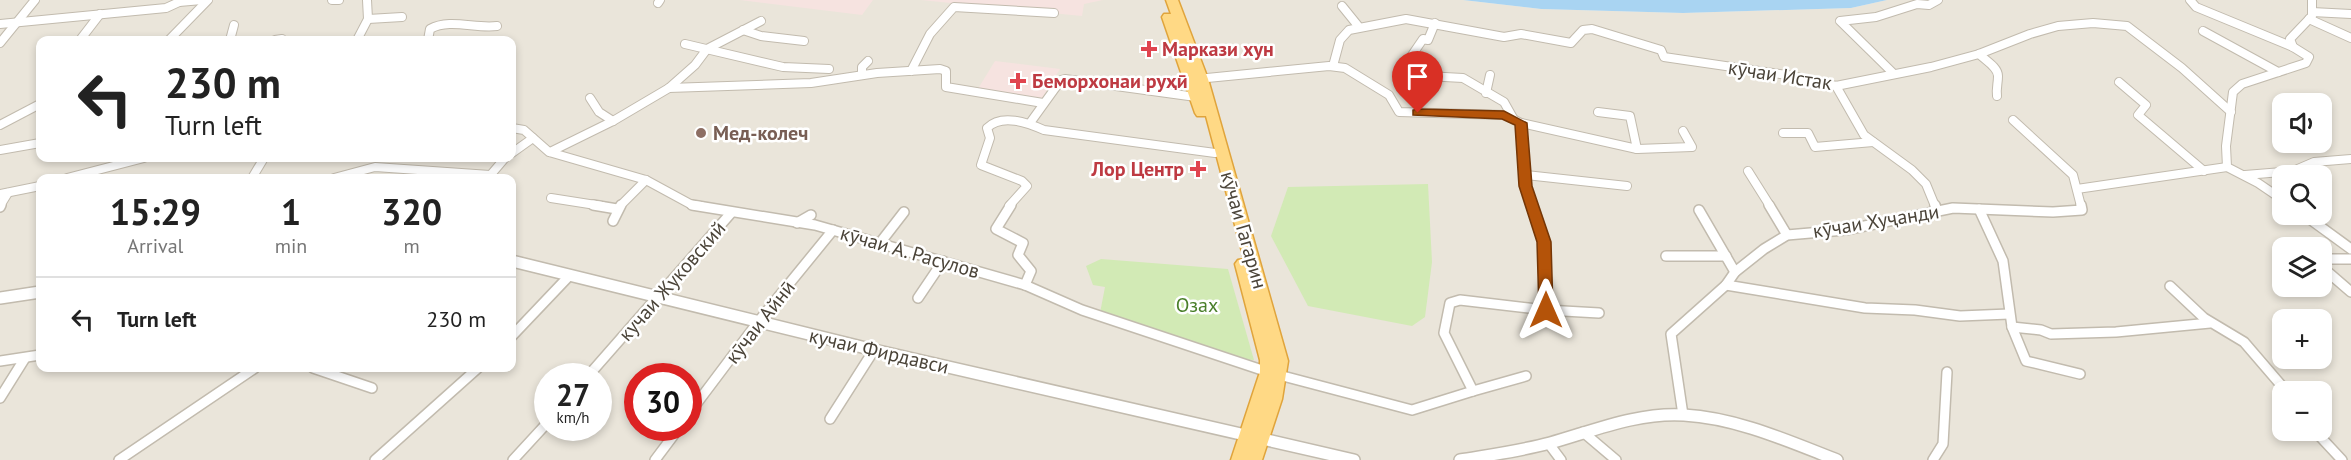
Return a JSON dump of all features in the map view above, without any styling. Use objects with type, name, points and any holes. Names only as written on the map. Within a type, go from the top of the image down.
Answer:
[{"type":"highway","name":"кӯчаи Гагарин","points":[[1169,0],[1196,80],[1280,361],[1273,373]]},
{"type":"highway","name":"кӯчаи Гагарин","points":[[1196,80],[1196,97],[1215,153],[1273,373]]},
{"type":"highway","points":[[1253,460],[1255,438],[1273,373]]},
{"type":"highway","points":[[1240,460],[1255,438]]},
{"type":"street","points":[[0,43],[35,0]]},
{"type":"street","points":[[0,24],[166,8],[180,1],[202,0]]},
{"type":"street","points":[[174,36],[208,0]]},
{"type":"street","points":[[332,0],[339,0]]},
{"type":"street","points":[[359,36],[368,19],[367,0]]},
{"type":"street","points":[[1893,73],[1840,21],[1876,17],[1917,4],[1929,5],[1938,0]]},
{"type":"street","points":[[2190,0],[2196,7],[2294,46],[2309,57],[2306,63],[2242,84],[2233,92],[2227,168]]},
{"type":"street","points":[[2294,46],[2290,39],[2310,16],[2312,0]]},
{"type":"street","points":[[1333,66],[1340,40],[1348,30],[1359,27],[1341,6]]},
{"type":"street","points":[[911,71],[930,33],[954,7],[1054,14]]},
{"type":"street","points":[[83,36],[100,14]]},
{"type":"street","points":[[368,19],[392,18],[401,14]]},
{"type":"street","points":[[2310,16],[2351,14]]},
{"type":"street","points":[[2310,16],[2351,38]]},
{"type":"street","name":"кӯчаи Истак","points":[[1359,27],[1406,19],[1504,37],[1521,34],[1571,43],[1583,30],[1592,29],[1661,51],[1664,57],[1787,75],[1836,86],[1931,67],[1979,54],[2030,34],[2058,26],[2093,23],[2127,26],[2182,68],[2231,112]]},
{"type":"street","points":[[516,129],[524,130],[549,152],[613,122],[669,88],[695,65],[707,49],[761,21]]},
{"type":"street","points":[[429,36],[430,28],[455,23],[472,27],[497,26]]},
{"type":"street","points":[[1408,62],[1423,39],[1428,40],[1435,23]]},
{"type":"street","points":[[231,36],[234,25]]},
{"type":"street","points":[[743,30],[761,36],[804,41]]},
{"type":"street","points":[[2203,31],[2278,72]]},
{"type":"street","points":[[686,44],[783,67],[829,69]]},
{"type":"street","points":[[1979,54],[1995,68],[1998,76],[1995,85],[1997,96]]},
{"type":"street","points":[[862,75],[862,67],[868,61]]},
{"type":"street","points":[[1196,80],[1333,66],[1345,68],[1389,95],[1400,112],[1504,115],[1517,121],[1637,149],[1692,147],[1683,131]]},
{"type":"street","points":[[669,88],[766,86],[862,75],[944,70],[946,87],[1043,103]]},
{"type":"street","points":[[1486,93],[1490,75]]},
{"type":"street","points":[[1426,76],[1463,78],[1504,102],[1517,121],[1526,186],[1544,242],[1546,310]]},
{"type":"street","points":[[1030,123],[1061,80],[1069,78],[1196,97]]},
{"type":"street","points":[[2119,82],[2146,105],[2138,115],[2204,171]]},
{"type":"street","points":[[1836,86],[1864,135],[1926,184],[1937,211]]},
{"type":"street","points":[[590,98],[599,112],[613,122]]},
{"type":"street","points":[[0,125],[36,106]]},
{"type":"street","points":[[1598,112],[1630,116],[1637,149]]},
{"type":"street","points":[[2013,120],[2073,175],[2077,189],[2227,168],[2244,175],[2272,193]]},
{"type":"street","points":[[1025,285],[1031,271],[1018,255],[1023,243],[996,229],[1009,207],[1027,186],[1022,181],[981,165],[990,138],[989,125],[1000,121],[1030,123],[1044,130],[1215,153]]},
{"type":"street","points":[[1783,133],[1808,133],[1815,147],[1873,142]]},
{"type":"street","points":[[516,150],[533,138]]},
{"type":"street","points":[[0,150],[36,144]]},
{"type":"street","name":"кӯчаи А. Расулов","points":[[549,152],[646,180],[692,205],[833,230],[880,243],[1025,285],[1082,310],[1273,373],[1412,410],[1526,376]]},
{"type":"street","points":[[2244,175],[2293,171],[2314,162],[2351,159]]},
{"type":"street","points":[[82,174],[129,162]]},
{"type":"street","points":[[492,174],[502,162]]},
{"type":"street","points":[[354,174],[382,167],[457,174]]},
{"type":"street","points":[[1748,171],[1787,235]]},
{"type":"street","points":[[1526,175],[1627,186]]},
{"type":"street","points":[[613,221],[617,209],[628,195],[646,180]]},
{"type":"street","points":[[0,207],[4,194],[36,187]]},
{"type":"street","name":"кӯчаи Хуҷанди","points":[[1683,415],[1671,334],[1726,285],[1735,272],[1764,249],[1787,235],[1845,230],[1953,208],[2054,212],[2082,210],[2077,189]]},
{"type":"street","points":[[551,198],[617,209]]},
{"type":"street","points":[[1979,209],[2003,261],[2009,314],[2026,361],[2080,374]]},
{"type":"street","points":[[1699,210],[1735,272]]},
{"type":"street","points":[[880,243],[904,212]]},
{"type":"street","name":"кучаи Жуковский","points":[[600,363],[731,213]]},
{"type":"street","points":[[796,223],[812,215]]},
{"type":"street","points":[[2318,225],[2351,249]]},
{"type":"street","name":"кӯчаи Айнӣ","points":[[702,396],[758,322],[833,230]]},
{"type":"street","points":[[1666,256],[1726,256]]},
{"type":"street","points":[[2332,260],[2351,259]]},
{"type":"street","points":[[918,298],[943,261]]},
{"type":"street","name":"кучаи Фирдавси","points":[[516,262],[874,350],[1354,460]]},
{"type":"street","points":[[516,332],[570,275]]},
{"type":"street","points":[[2332,276],[2351,292]]},
{"type":"street","points":[[1726,285],[1865,309],[1915,310],[1960,316],[2009,314]]},
{"type":"street","points":[[2170,286],[2210,322],[2244,342],[2278,381]]},
{"type":"street","points":[[0,298],[36,293]]},
{"type":"street","points":[[1473,391],[1444,333],[1450,303],[1460,300],[1546,310],[1599,313]]},
{"type":"street","points":[[2012,327],[2041,330],[2051,334],[2116,332],[2210,322]]},
{"type":"street","points":[[830,419],[874,350]]},
{"type":"street","points":[[0,361],[36,356]]},
{"type":"street","points":[[0,398],[25,358]]},
{"type":"street","points":[[119,460],[249,372]]},
{"type":"street","points":[[325,372],[372,388]]},
{"type":"street","points":[[375,460],[474,372]]},
{"type":"street","points":[[1933,460],[1943,444],[1947,372]]},
{"type":"street","points":[[1460,460],[1549,444],[1583,432],[1658,417],[1683,415],[1750,427],[1837,460]]},
{"type":"street","points":[[1583,432],[1616,460]]},
{"type":"street","points":[[513,460],[534,437]]},
{"type":"street","points":[[655,460],[669,441]]},
{"type":"street","points":[[2325,441],[2343,460]]},
{"type":"street","points":[[1549,444],[1561,460]]},
{"type":"shaded area","points":[[0,0],[1463,0],[1541,9],[1683,13],[1851,8],[1887,0],[2351,0],[2351,460],[0,460]]},
{"type":"shaded area","points":[[740,0],[873,0],[862,15]]},
{"type":"shaded area","points":[[921,0],[1103,0],[1084,4],[1082,16]]},
{"type":"shaded area","name":"Беморхонаи руҳӣ","points":[[995,61],[1060,69],[1041,100],[976,92]]},
{"type":"green space","points":[[1428,184],[1432,262],[1425,317],[1412,326],[1308,306],[1271,236],[1288,187]]},
{"type":"green space","name":"Озах","points":[[1101,259],[1228,269],[1254,360],[1235,359],[1100,313],[1105,287],[1093,285],[1086,266]]},
{"type":"water","points":[[1463,0],[1887,0],[1851,8],[1683,13],[1541,9]]},
{"type":"place","name":"Маркази хун","points":[[1149,49]]},
{"type":"place","name":"Беморхонаи руҳӣ","points":[[1018,81]]},
{"type":"place","name":"Мед-колеч","points":[[701,133]]},
{"type":"place","name":"Лор Центр","points":[[1198,169]]},
{"type":"route","points":[[1418,113],[1504,115],[1521,123],[1526,186],[1544,242],[1546,310]]}]
